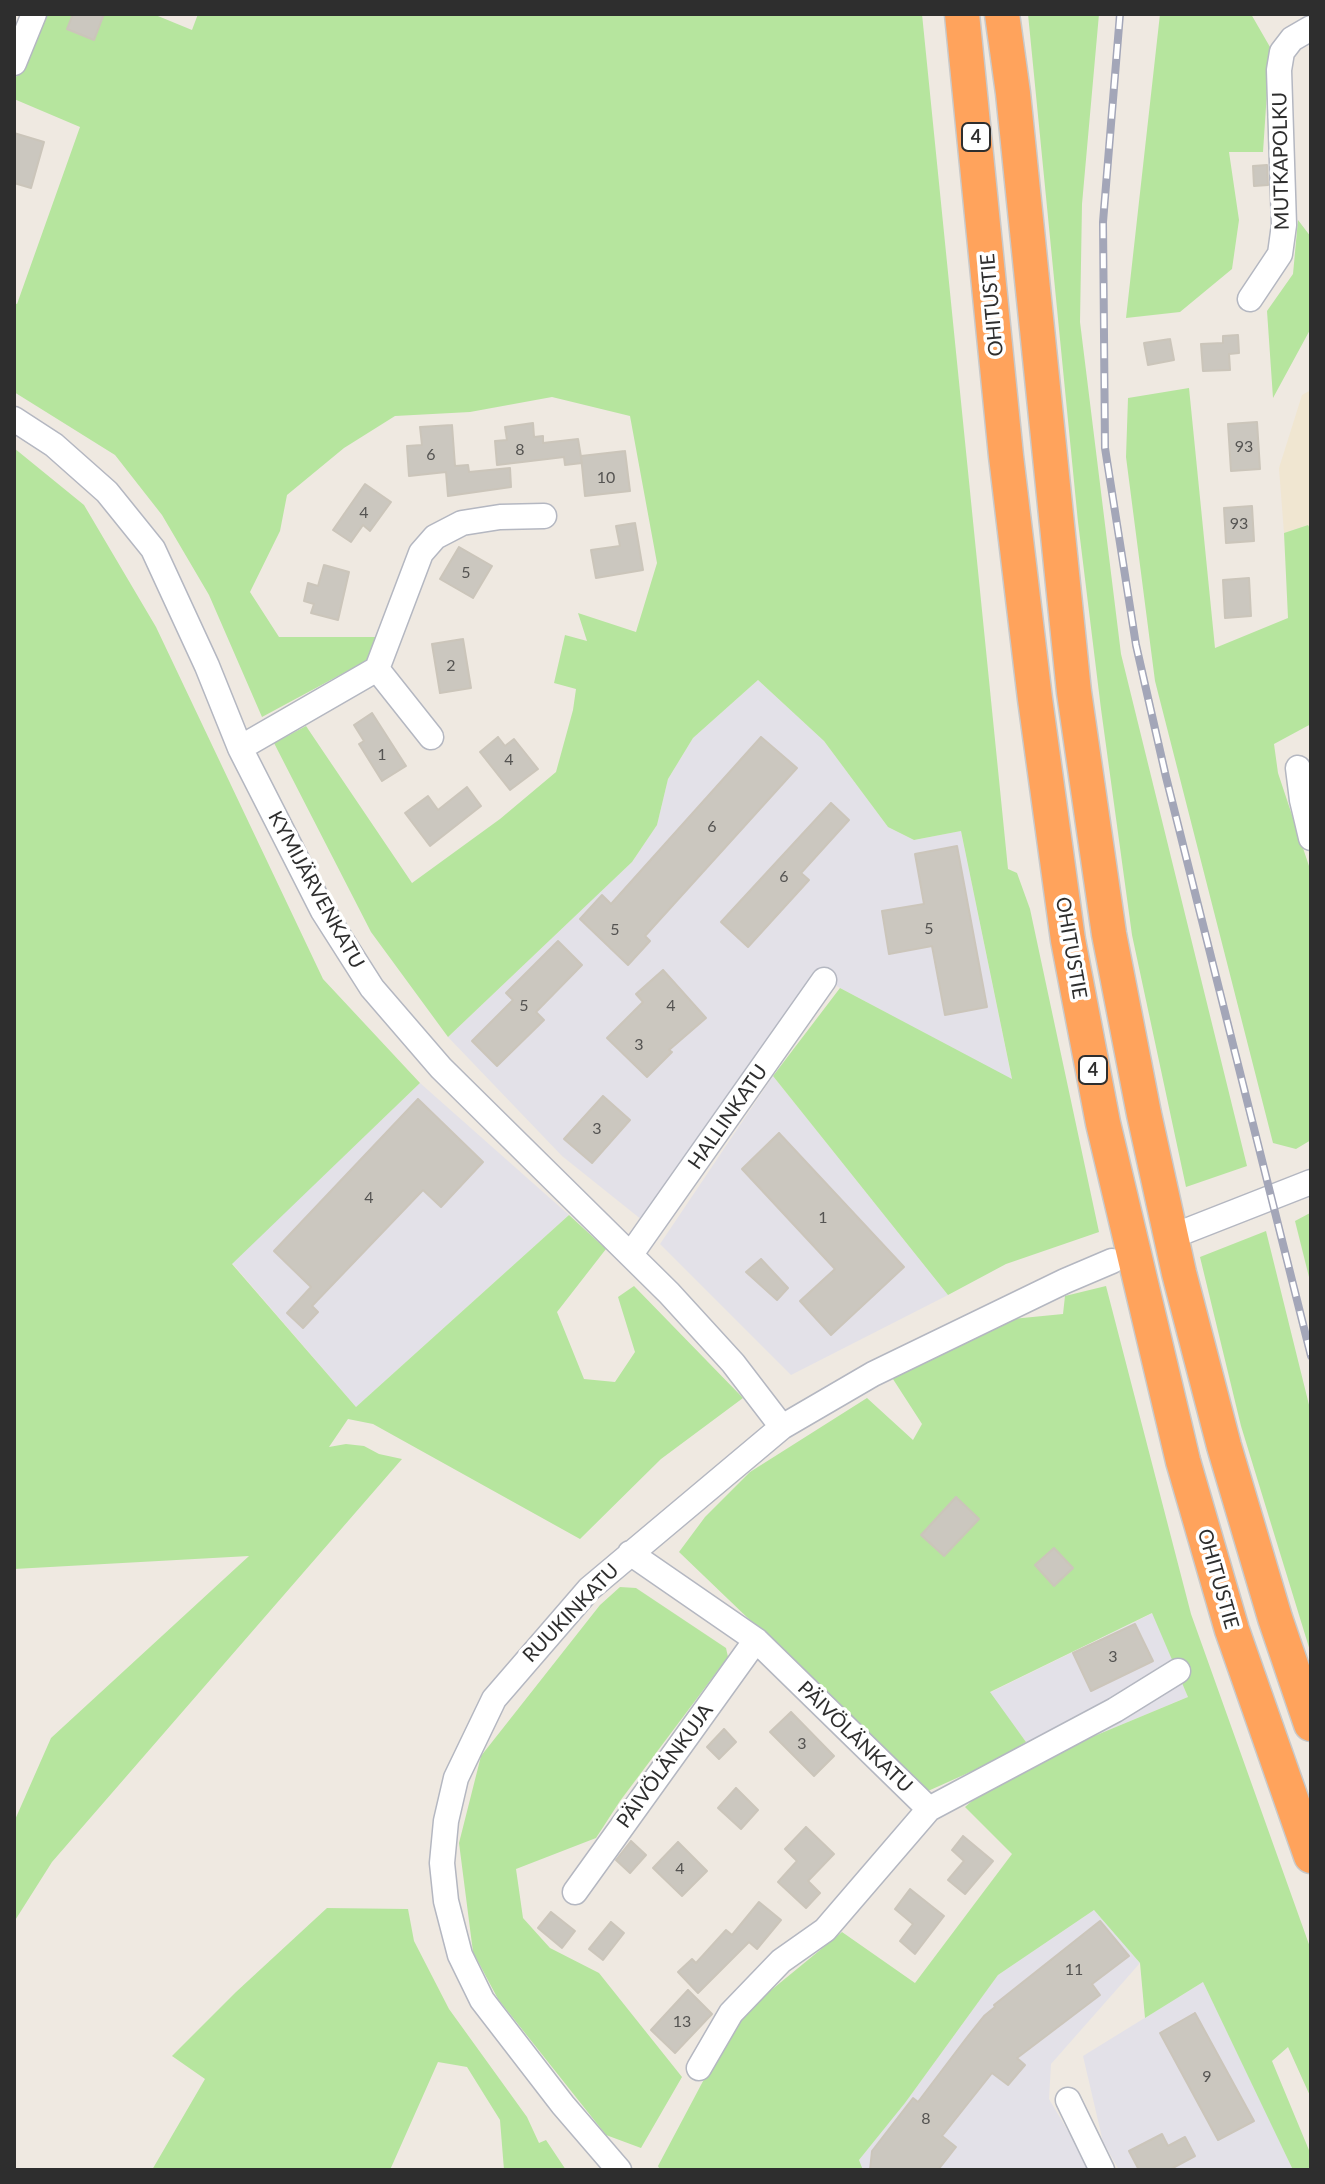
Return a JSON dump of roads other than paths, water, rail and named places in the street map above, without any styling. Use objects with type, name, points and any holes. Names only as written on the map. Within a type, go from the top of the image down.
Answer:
[{"type":"highway","name":"OHITUSTIE","points":[[962,14],[1006,456],[1035,699],[1074,970],[1103,1123],[1183,1461],[1232,1630],[1311,1856]]},
{"type":"highway","name":"OHITUSTIE","points":[[1002,14],[1013,93],[1072,677],[1109,934],[1179,1273],[1228,1460],[1275,1618],[1311,1724]]},
{"type":"street","points":[[14,63],[34,14]]},
{"type":"street","name":"MUTKAPOLKU","points":[[1250,299],[1280,254],[1284,225],[1279,70],[1282,52],[1292,39],[1311,28]]},
{"type":"street","name":"KYMIJÄRVENKATU","points":[[14,419],[54,445],[107,492],[153,549],[207,666],[240,748],[323,911],[372,988],[441,1068],[631,1254],[733,1363],[766,1402],[782,1427]]},
{"type":"street","points":[[240,748],[377,669],[421,553],[435,537],[462,523],[500,517],[544,516]]},
{"type":"street","points":[[377,669],[431,737]]},
{"type":"street","points":[[1298,768],[1311,838]]},
{"type":"street","name":"HALLINKATU","points":[[631,1254],[824,980]]},
{"type":"street","points":[[1186,1231],[1311,1182]]},
{"type":"street","name":"RUUKINKATU","points":[[619,2170],[563,2105],[482,2000],[460,1955],[446,1901],[442,1863],[446,1821],[456,1778],[494,1699],[589,1589],[782,1427],[873,1374],[1112,1261]]},
{"type":"street","name":"PÄIVÖLÄNKATU","points":[[630,1553],[756,1640],[929,1809],[1115,1710],[1178,1671]]},
{"type":"street","name":"PÄIVÖLÄNKUJA","points":[[575,1892],[756,1640]]},
{"type":"street","points":[[699,2068],[731,2013],[781,1961],[825,1930],[929,1809]]},
{"type":"street","points":[[1068,2100],[1102,2170]]},
{"type":"railway","points":[[1120,14],[1103,222],[1105,448],[1136,645],[1166,777],[1311,1356]]}]
